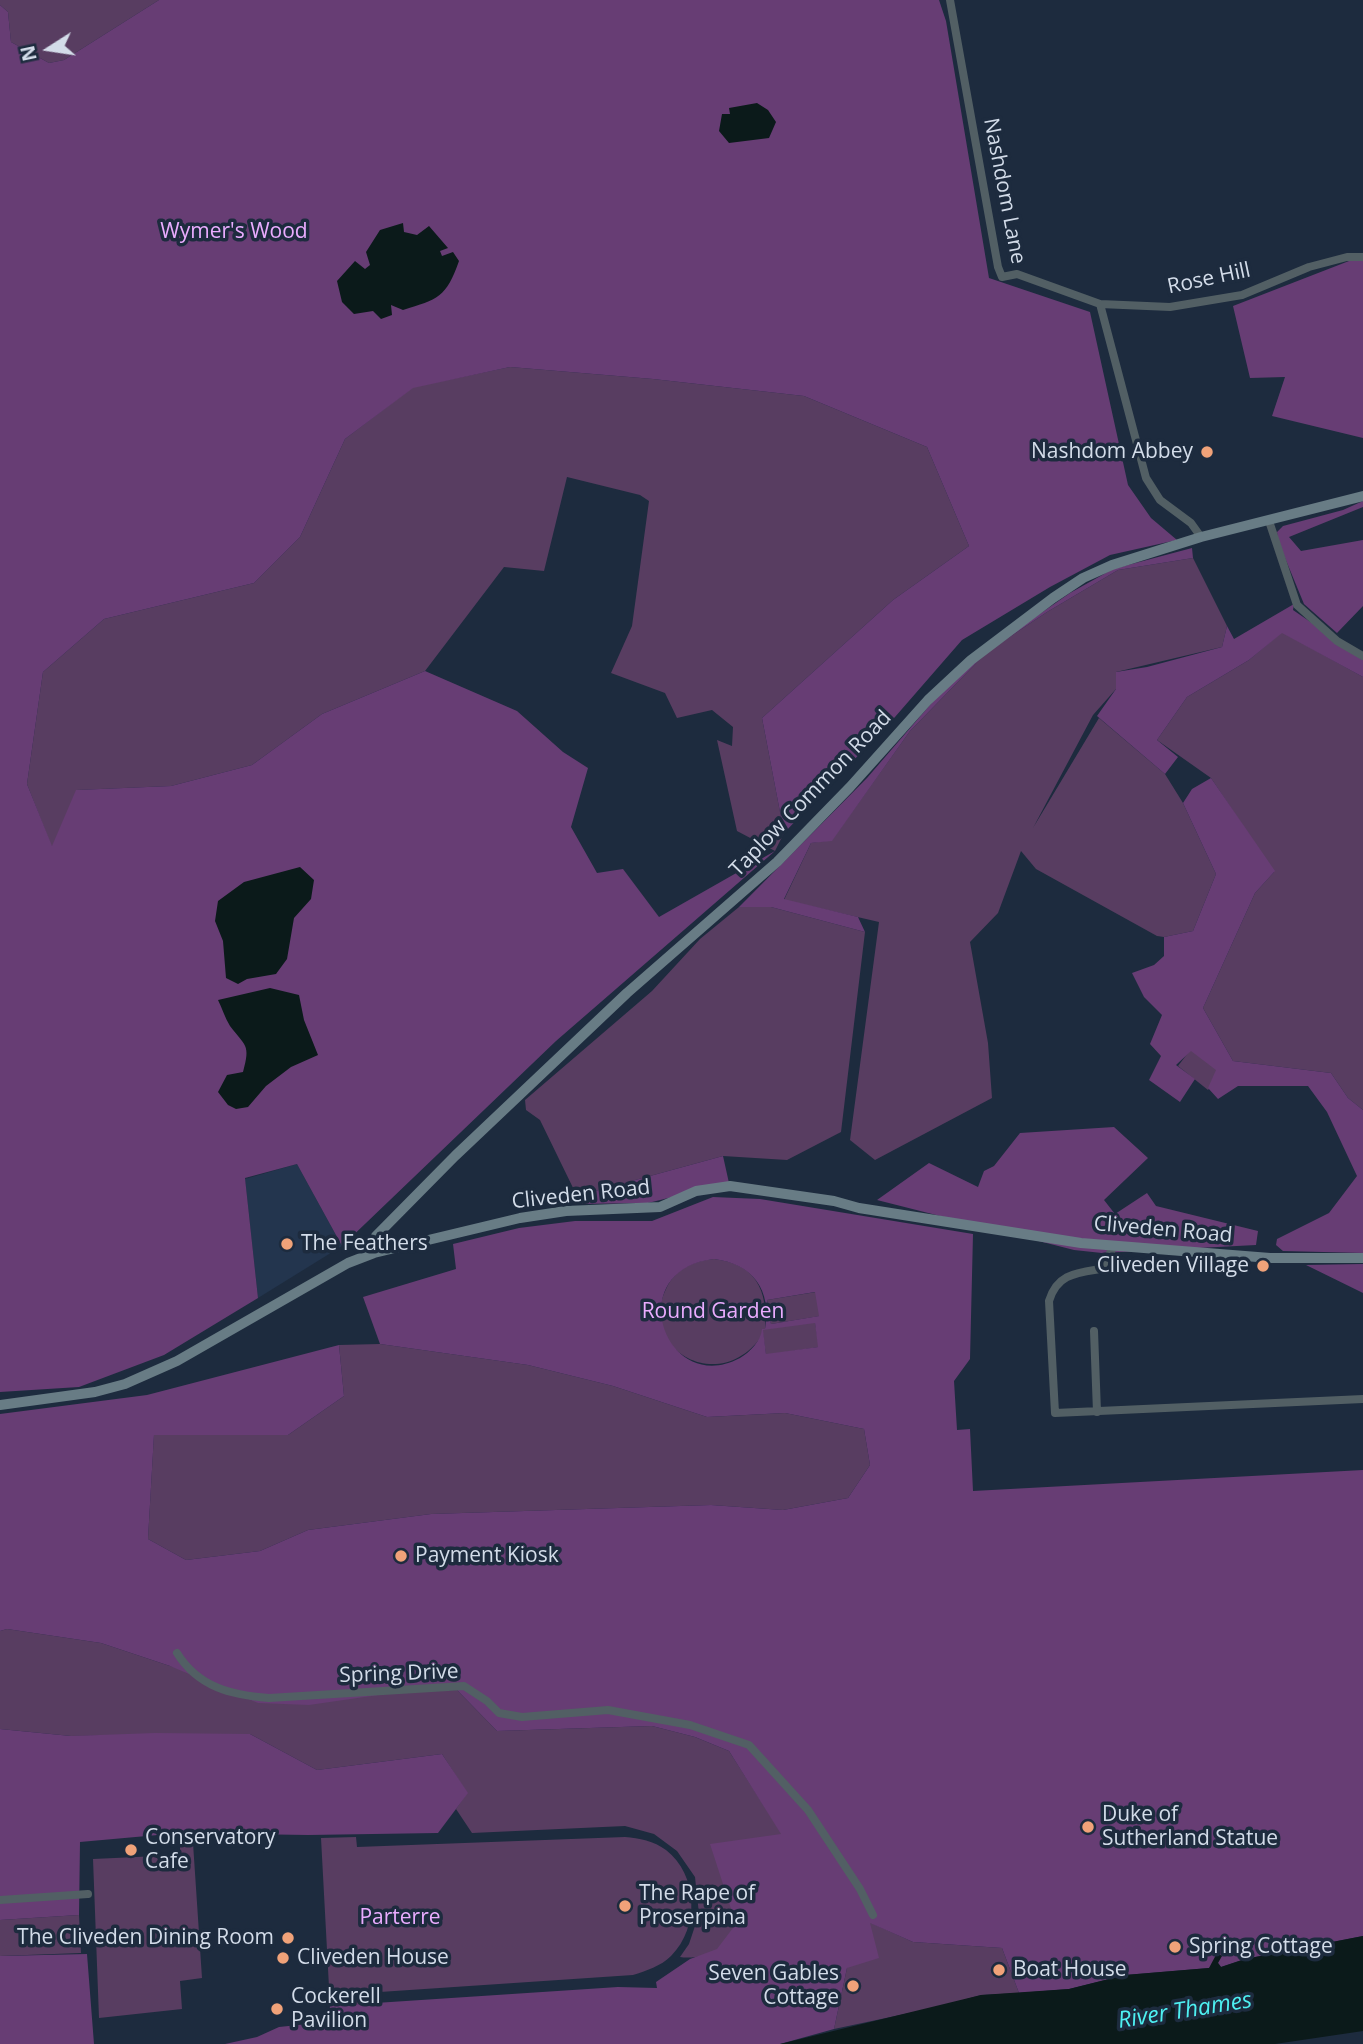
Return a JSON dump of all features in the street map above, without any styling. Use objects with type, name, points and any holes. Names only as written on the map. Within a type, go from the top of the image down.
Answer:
[{"type":"street","name":"Nashdom Lane","points":[[950,0],[1002,277],[1017,274],[1100,304]]},
{"type":"street","name":"Rose Hill","points":[[1100,304],[1170,307],[1242,295],[1309,267],[1347,257],[1363,257]]},
{"type":"street","points":[[1100,304],[1146,478],[1160,500],[1191,523],[1201,537]]},
{"type":"street","name":"Taplow Common Road","points":[[374,1253],[376,1236],[455,1156],[627,993],[777,862],[850,787],[928,700],[971,660],[1083,578],[1112,565],[1201,537],[1363,496]]},
{"type":"street","points":[[1269,521],[1297,605],[1337,641],[1363,656]]},
{"type":"street","name":"Cliveden Road","points":[[0,1405],[95,1392],[148,1375],[325,1275],[374,1253],[520,1217],[566,1211],[660,1207],[696,1191],[730,1186],[1081,1243],[1270,1258],[1363,1258]]},
{"type":"street","points":[[1114,1246],[1101,1269],[1068,1275],[1057,1283],[1049,1301],[1055,1413],[1363,1399]]},
{"type":"street","points":[[1094,1331],[1097,1412]]},
{"type":"street","name":"Spring Drive","points":[[177,1653],[188,1670],[216,1687],[246,1696],[269,1698],[464,1686],[499,1713],[522,1717],[608,1710],[690,1725],[749,1745],[808,1810],[860,1889],[873,1915]]},
{"type":"street","points":[[0,1900],[88,1894]]},
{"type":"shaded area","points":[[297,1164],[342,1246],[258,1298],[245,1179]]},
{"type":"green space","points":[[0,0],[159,0],[64,60],[49,63],[11,42],[8,12],[0,5]]},
{"type":"green space","name":"Wymer's Wood","points":[[159,0],[939,0],[946,21],[989,278],[1090,312],[1128,485],[1151,518],[1177,540],[1110,555],[1050,587],[962,640],[895,717],[784,833],[762,718],[893,600],[969,546],[927,447],[804,396],[510,367],[413,388],[345,439],[300,537],[254,583],[104,619],[43,672],[27,784],[52,846],[76,790],[171,786],[252,765],[322,714],[425,671],[517,711],[563,752],[588,768],[571,827],[597,873],[623,869],[659,917],[775,851],[556,1041],[342,1246],[297,1164],[245,1178],[258,1298],[164,1355],[79,1387],[0,1392],[0,5],[8,12],[11,42],[49,63],[64,60]]},
{"type":"green space","points":[[1349,261],[1363,261],[1363,438],[1272,416],[1285,377],[1250,378],[1233,306]]},
{"type":"green space","points":[[510,367],[804,396],[927,447],[969,546],[893,600],[762,718],[784,833],[775,851],[737,831],[717,740],[732,746],[733,727],[712,710],[677,718],[665,693],[611,673],[632,626],[649,501],[640,495],[567,477],[544,571],[504,567],[425,671],[322,714],[252,765],[171,786],[77,790],[52,848],[27,784],[43,672],[104,619],[254,583],[300,537],[345,439],[413,387]]},
{"type":"green space","points":[[1363,501],[1363,507],[1289,537],[1301,551],[1363,540],[1363,606],[1337,633],[1304,604],[1278,541],[1277,532],[1283,526],[1343,510]]},
{"type":"green space","points":[[1192,548],[1193,558],[1118,570],[987,652],[910,731],[832,841],[811,843],[784,899],[858,917],[865,932],[771,907],[739,907],[867,778],[942,691],[982,654],[1070,593],[1113,569]]},
{"type":"green space","points":[[1193,558],[1227,626],[1222,647],[1116,672],[1116,689],[1093,715],[1033,828],[1099,718],[1165,774],[1183,803],[1216,874],[1193,931],[1157,936],[1036,869],[1021,851],[998,913],[970,942],[988,1043],[992,1098],[875,1160],[850,1140],[879,922],[784,900],[811,843],[832,840],[910,731],[987,652],[1118,570]]},
{"type":"green space","points":[[1294,604],[1293,610],[1363,658],[1363,677],[1282,633],[1249,660],[1187,697],[1157,740],[1178,757],[1165,774],[1097,716],[1116,689],[1116,672],[1147,667],[1222,647],[1227,626],[1234,639]]},
{"type":"green space","points":[[1282,632],[1363,677],[1363,1110],[1348,1098],[1331,1073],[1233,1061],[1203,1008],[1255,893],[1274,872],[1211,778],[1157,740],[1187,697],[1249,660]]},
{"type":"green space","points":[[1211,778],[1275,871],[1255,893],[1203,1008],[1233,1061],[1331,1073],[1348,1098],[1363,1110],[1363,1253],[1283,1251],[1276,1245],[1277,1239],[1329,1213],[1357,1176],[1327,1112],[1308,1086],[1238,1086],[1218,1099],[1208,1088],[1216,1070],[1191,1051],[1176,1065],[1195,1079],[1180,1102],[1149,1080],[1161,1056],[1150,1044],[1162,1015],[1144,997],[1132,973],[1154,965],[1164,956],[1164,937],[1193,931],[1216,874],[1183,803],[1192,789]]},
{"type":"green space","points":[[739,907],[771,907],[865,932],[841,1132],[787,1160],[723,1156],[577,1196],[540,1120],[526,1110],[525,1100],[652,991],[700,939]]},
{"type":"green space","points":[[1191,1049],[1222,1073],[1208,1090],[1178,1066]]},
{"type":"green space","points":[[1114,1127],[1148,1158],[1104,1200],[1115,1214],[1147,1193],[1156,1206],[1258,1231],[1256,1245],[1102,1253],[1074,1250],[877,1200],[929,1163],[978,1187],[984,1171],[994,1166],[1020,1133]]},
{"type":"green space","points":[[723,1156],[729,1183],[648,1203],[577,1204],[577,1196]]},
{"type":"green space","points":[[713,1197],[760,1199],[973,1234],[970,1359],[954,1381],[957,1430],[970,1429],[973,1491],[1363,1470],[1363,1936],[1245,1959],[1221,1967],[1218,1963],[1209,1968],[1125,1975],[1069,1989],[1019,1993],[1002,1948],[913,1942],[870,1923],[879,1958],[847,1968],[834,2029],[780,2044],[225,2044],[257,2037],[279,2027],[327,2022],[330,2006],[618,1987],[657,1988],[656,1982],[690,1959],[717,1949],[736,1924],[710,1844],[781,1834],[729,1751],[695,1737],[652,1726],[497,1731],[457,1690],[399,1692],[309,1705],[258,1703],[170,1666],[101,1643],[7,1629],[0,1631],[0,1414],[147,1395],[339,1345],[344,1396],[288,1435],[154,1435],[148,1539],[186,1560],[260,1551],[308,1530],[431,1514],[711,1505],[783,1510],[848,1498],[870,1465],[864,1429],[785,1413],[707,1417],[613,1386],[528,1365],[380,1344],[363,1297],[456,1269],[453,1244],[519,1228],[575,1221],[652,1221]],"holes":[[[714,1259],[739,1267],[757,1281],[765,1302],[765,1329],[762,1329],[760,1338],[748,1353],[714,1366],[692,1361],[674,1347],[664,1328],[661,1306],[668,1285],[685,1268]],[[815,1292],[819,1316],[771,1324],[767,1300]],[[815,1323],[818,1347],[766,1354],[763,1330]]]},
{"type":"green space","name":"Round Garden","points":[[714,1259],[740,1267],[756,1281],[764,1302],[765,1329],[815,1322],[819,1347],[766,1355],[763,1334],[746,1353],[726,1362],[706,1364],[688,1358],[673,1346],[663,1330],[660,1311],[666,1289],[674,1276],[686,1267]]},
{"type":"green space","points":[[1363,1264],[1363,1293],[1306,1265]]},
{"type":"green space","points":[[816,1292],[820,1316],[771,1324],[767,1300]]},
{"type":"green space","points":[[380,1344],[528,1365],[613,1386],[707,1417],[785,1413],[864,1429],[870,1465],[848,1498],[783,1510],[711,1505],[431,1514],[308,1530],[260,1551],[186,1560],[148,1539],[154,1434],[288,1435],[344,1396],[339,1345]]},
{"type":"green space","points":[[7,1629],[101,1643],[170,1666],[399,1692],[457,1690],[497,1731],[652,1726],[695,1737],[729,1751],[782,1834],[742,1914],[724,1942],[709,1954],[680,1957],[689,1944],[699,1914],[695,1877],[677,1851],[654,1834],[625,1826],[472,1833],[456,1809],[467,1793],[442,1754],[317,1770],[250,1734],[71,1736],[0,1729],[0,1631]]},
{"type":"green space","points":[[0,1729],[71,1736],[250,1734],[317,1770],[442,1754],[468,1793],[438,1833],[180,1833],[80,1842],[79,1915],[0,1920]]},
{"type":"green space","name":"Parterre","points":[[356,1837],[357,1847],[625,1837],[646,1840],[666,1850],[677,1861],[689,1887],[691,1916],[687,1931],[671,1956],[653,1968],[633,1975],[365,1993],[365,2004],[330,2006],[321,1838]]},
{"type":"green space","points":[[180,1838],[193,1843],[202,1978],[180,1981],[182,2009],[99,2018],[93,1859],[180,1855]]},
{"type":"green space","points":[[79,1915],[81,1953],[0,1956],[0,1920]]},
{"type":"green space","points":[[869,1922],[913,1942],[1002,1948],[1019,1993],[981,1995],[834,2029],[847,1968]]},
{"type":"green space","points":[[87,1954],[94,2044],[0,2044],[0,1956]]},
{"type":"water","points":[[757,103],[768,110],[776,122],[769,138],[729,143],[719,131],[722,114],[730,114],[729,108]]},
{"type":"water","points":[[403,223],[404,232],[417,235],[429,226],[448,248],[440,251],[442,256],[453,252],[459,261],[450,283],[439,295],[425,303],[403,310],[391,305],[392,315],[381,319],[373,311],[354,314],[342,302],[337,281],[355,261],[365,269],[370,265],[366,252],[380,230]]},
{"type":"water","points":[[300,867],[314,880],[311,899],[294,918],[287,959],[276,974],[247,979],[238,984],[226,978],[223,941],[215,921],[218,901],[244,882]]},
{"type":"water","points":[[270,988],[299,995],[304,1020],[318,1055],[291,1067],[266,1086],[248,1107],[236,1109],[228,1105],[218,1092],[227,1075],[243,1072],[246,1050],[228,1023],[218,1000]]},
{"type":"water","name":"River Thames","points":[[1363,1936],[1363,2031],[1275,2044],[780,2044],[981,1995],[1069,1989],[1125,1975],[1209,1968],[1217,1953],[1222,1956],[1218,1963],[1221,1967],[1245,1959]]},
{"type":"place","name":"Nashdom Abbey","points":[[1207,452]]},
{"type":"place","name":"The Feathers","points":[[287,1244]]},
{"type":"place","name":"Cliveden Village","points":[[1263,1266]]},
{"type":"place","name":"Payment Kiosk","points":[[401,1556]]},
{"type":"place","name":"Duke of Sutherland Statue","points":[[1088,1827]]},
{"type":"place","name":"Conservatory Cafe","points":[[131,1850]]},
{"type":"place","name":"The Rape of Proserpina","points":[[625,1906]]},
{"type":"place","name":"The Cliveden Dining Room","points":[[288,1938]]},
{"type":"place","name":"Spring Cottage","points":[[1175,1947]]},
{"type":"place","name":"Cliveden House","points":[[283,1958]]},
{"type":"place","name":"Boat House","points":[[999,1970]]},
{"type":"place","name":"Seven Gables Cottage","points":[[853,1986]]},
{"type":"place","name":"Cockerell Pavilion","points":[[277,2009]]}]
